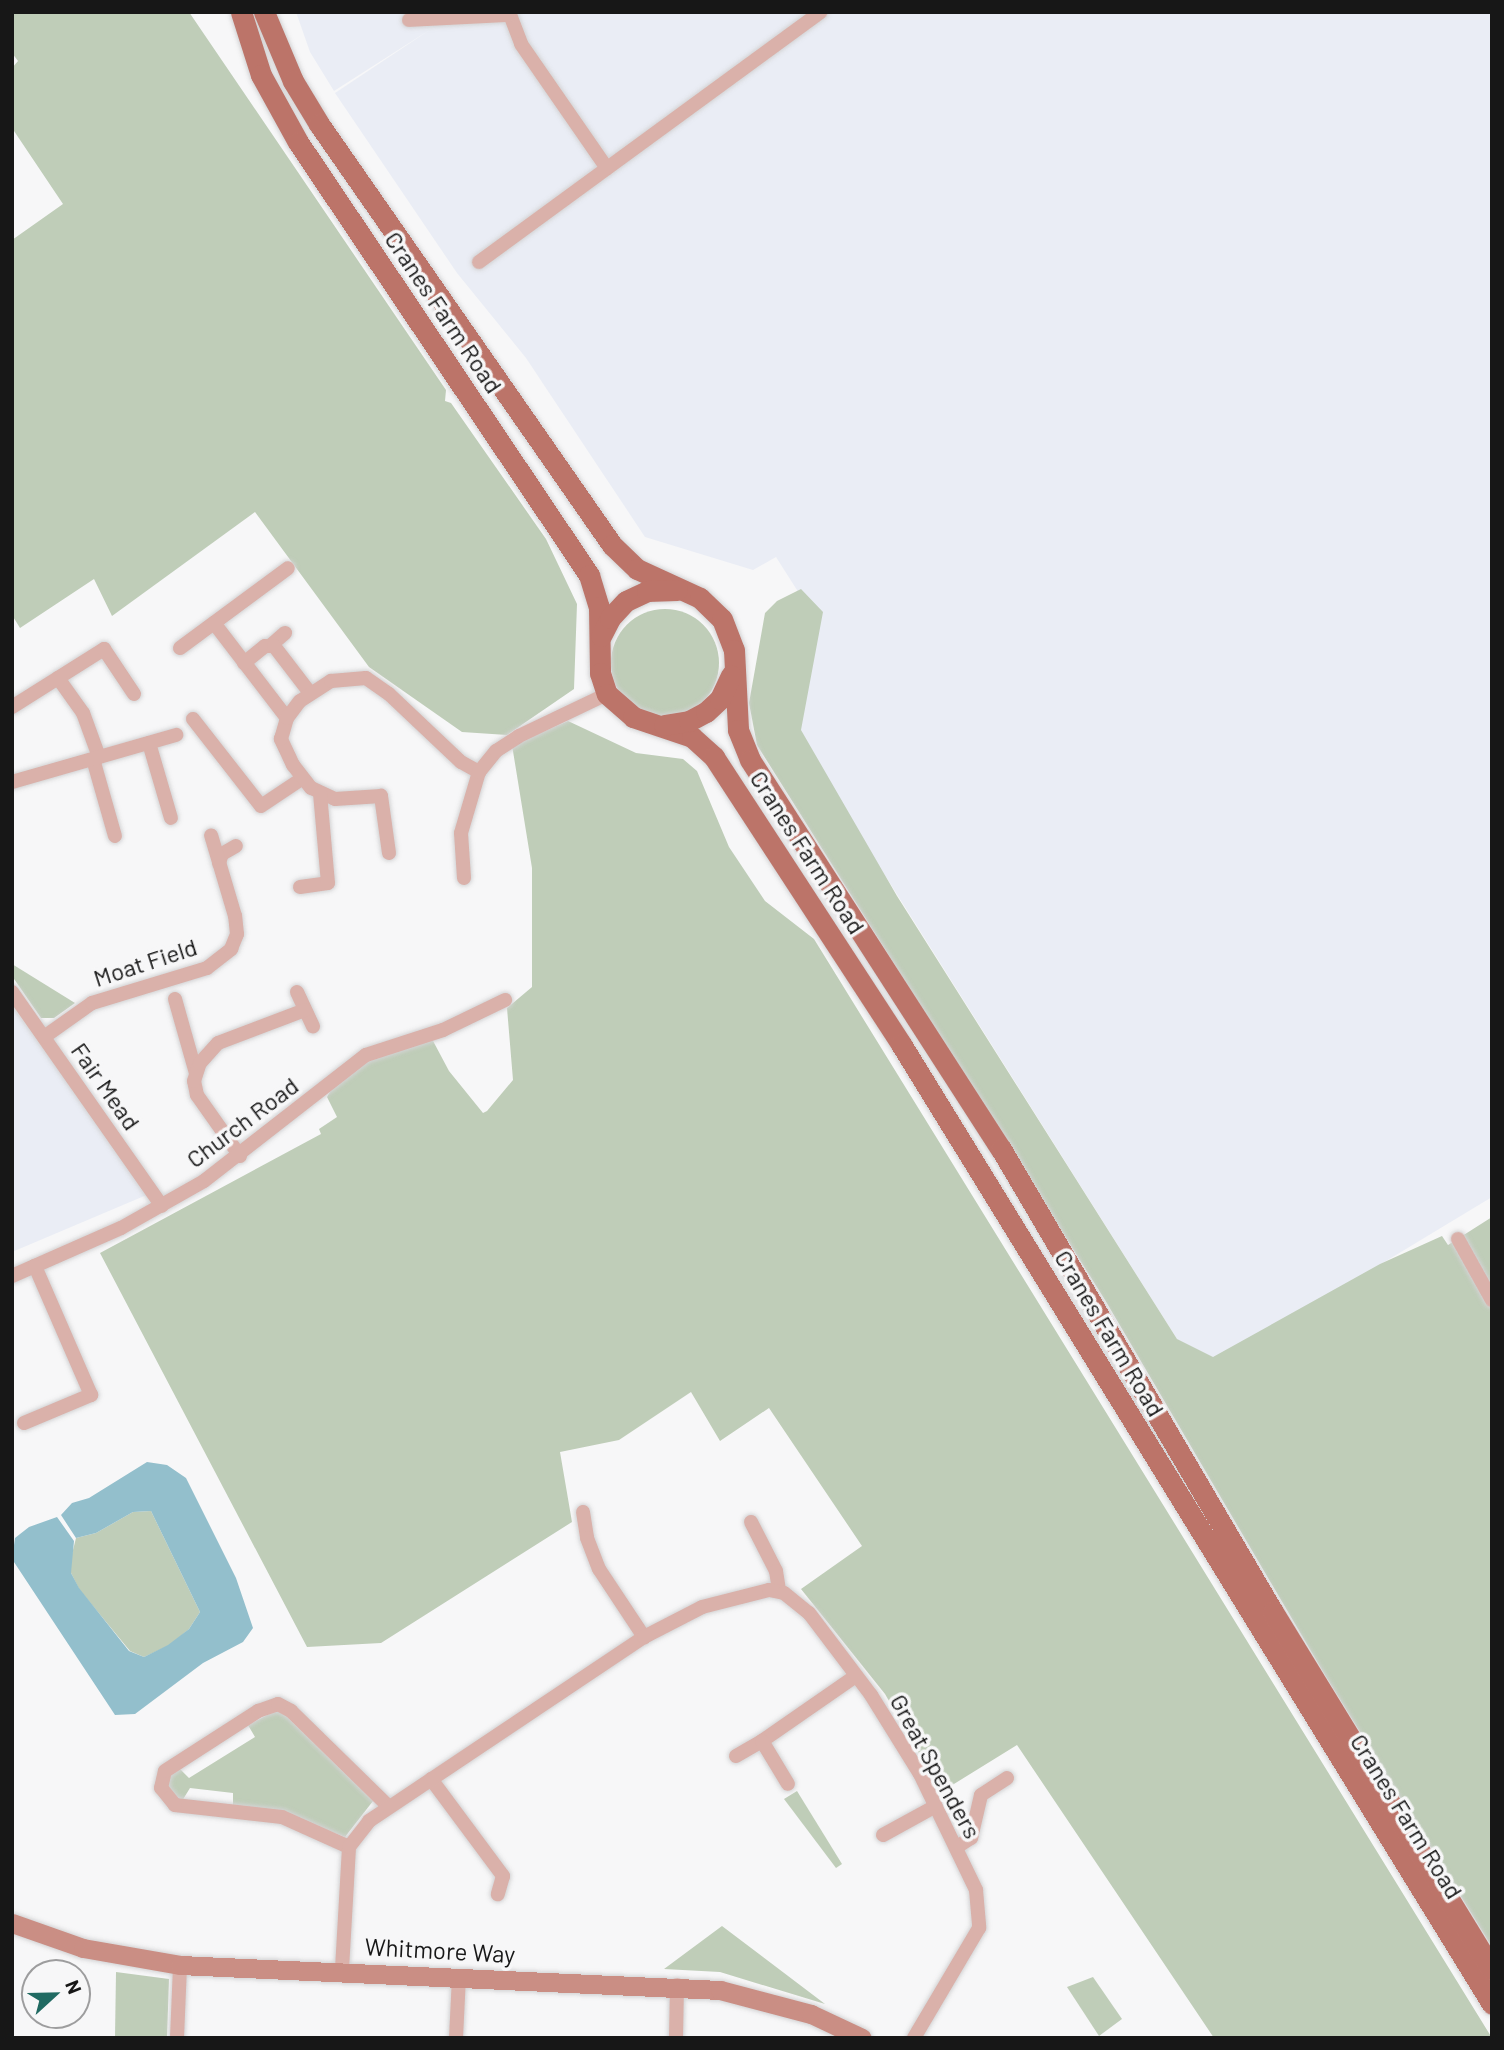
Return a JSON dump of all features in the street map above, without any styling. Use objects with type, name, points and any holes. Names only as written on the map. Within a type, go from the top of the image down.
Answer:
[{"type":"main road","name":"Cranes Farm Road","points":[[241,12],[261,75],[298,142],[583,563],[597,597],[600,673],[607,694],[617,706],[651,724],[683,733],[707,748],[774,846],[953,1127],[1492,2004]]},
{"type":"main road","name":"Cranes Farm Road","points":[[264,12],[293,80],[319,124],[605,536],[637,569],[686,592],[722,618],[732,642],[736,717],[750,760],[1007,1159],[1287,1635],[1492,1970]]},
{"type":"main road","points":[[600,639],[610,618],[626,601],[647,591],[686,592]]},
{"type":"main road","points":[[651,724],[689,721],[706,712],[720,699],[733,666]]},
{"type":"street","points":[[479,262],[820,12]]},
{"type":"street","points":[[409,20],[509,14],[521,44],[607,168]]},
{"type":"street","points":[[180,648],[288,568]]},
{"type":"street","points":[[214,624],[287,718]]},
{"type":"street","points":[[244,663],[285,633]]},
{"type":"street","points":[[270,646],[310,693]]},
{"type":"street","points":[[12,707],[104,649],[134,694]]},
{"type":"street","points":[[58,678],[83,713],[115,836]]},
{"type":"street","points":[[389,853],[383,799],[335,799],[320,793],[303,778],[281,739],[287,718],[310,693],[331,681],[366,678],[479,772]]},
{"type":"street","points":[[464,878],[461,833],[479,772],[496,751],[519,736],[607,694]]},
{"type":"street","points":[[193,719],[261,806],[303,778]]},
{"type":"street","points":[[12,782],[176,734]]},
{"type":"street","points":[[149,743],[171,818]]},
{"type":"street","points":[[300,887],[328,883],[320,793]]},
{"type":"street","name":"Moat Field","points":[[44,1037],[92,1003],[220,961],[237,934],[211,835]]},
{"type":"street","points":[[219,863],[222,854],[236,846]]},
{"type":"street","name":"Fair Mead","points":[[12,992],[162,1206]]},
{"type":"street","points":[[297,992],[313,1027]]},
{"type":"street","points":[[175,999],[203,1107],[240,1156]]},
{"type":"street","name":"Church Road","points":[[12,1276],[162,1206],[240,1156],[366,1055],[443,1030],[501,1003]]},
{"type":"street","points":[[196,1073],[208,1051],[218,1043],[305,1010]]},
{"type":"street","points":[[1458,1239],[1492,1300]]},
{"type":"street","points":[[24,1423],[91,1395],[35,1266]]},
{"type":"street","points":[[583,1511],[587,1538],[599,1569],[645,1637]]},
{"type":"street","points":[[342,1969],[349,1847],[369,1821],[645,1637],[727,1597],[779,1591],[776,1571],[751,1522]]},
{"type":"street","name":"Great Spenders","points":[[779,1591],[809,1613],[894,1729],[957,1847],[976,1890],[979,1928],[914,2038]]},
{"type":"street","points":[[736,1756],[856,1676]]},
{"type":"street","points":[[349,1847],[282,1817],[175,1805],[161,1788],[165,1771],[258,1711],[278,1704],[291,1711],[389,1807]]},
{"type":"street","points":[[762,1741],[788,1784]]},
{"type":"street","points":[[957,1847],[971,1838],[981,1795],[1007,1778]]},
{"type":"street","points":[[432,1779],[503,1876],[498,1894]]},
{"type":"street","points":[[883,1835],[936,1806]]},
{"type":"street","name":"Whitmore Way","points":[[12,1923],[83,1948],[180,1965],[342,1969],[677,1985],[751,1996],[811,2014],[862,2038]]},
{"type":"street","points":[[177,2038],[180,1965]]},
{"type":"street","points":[[456,2038],[459,1976]]},
{"type":"street","points":[[676,2038],[677,1985]]},
{"type":"shaded area","points":[[296,12],[1492,12],[1492,1197],[1199,1374],[791,726],[816,620],[776,557],[753,570],[645,537],[526,358],[457,273],[335,93],[431,29],[334,91],[310,52]]},
{"type":"shaded area","points":[[12,1006],[149,1194],[12,1252]]},
{"type":"green space","points":[[12,12],[189,12],[446,390],[445,401],[451,403],[546,539],[577,604],[574,689],[507,735],[462,732],[369,667],[255,512],[112,616],[94,579],[20,628],[12,615],[12,240],[63,204],[12,128],[12,68],[18,61],[12,53]]},
{"type":"green space","points":[[801,589],[823,612],[801,730],[897,896],[1177,1339],[1213,1357],[1380,1264],[1442,1236],[1448,1245],[1492,1217],[1492,1947],[1325,1675],[1105,1300],[757,745],[749,703],[765,613],[777,601]]},
{"type":"green space","points":[[665,609],[686,613],[703,625],[715,642],[719,663],[715,684],[703,701],[686,713],[665,717],[644,713],[627,701],[615,684],[611,663],[615,642],[627,625],[644,613]]},
{"type":"green space","points":[[568,721],[636,753],[683,759],[697,771],[729,847],[765,901],[814,939],[1492,2038],[1214,2038],[1017,1745],[941,1792],[885,1694],[801,1589],[862,1546],[769,1408],[720,1441],[691,1392],[619,1440],[560,1452],[572,1522],[381,1643],[307,1647],[100,1253],[321,1134],[319,1129],[337,1117],[327,1097],[332,1088],[361,1064],[432,1039],[449,1071],[483,1113],[487,1111],[513,1080],[507,1008],[532,987],[532,868],[512,745]]},
{"type":"green space","points":[[12,964],[75,1003],[54,1018],[41,1018],[12,976]]},
{"type":"green space","points":[[151,1511],[200,1612],[189,1629],[170,1645],[144,1657],[130,1651],[79,1589],[71,1573],[71,1558],[76,1538],[96,1533],[133,1512]]},
{"type":"green space","points":[[275,1711],[282,1712],[373,1801],[345,1837],[281,1812],[233,1806],[233,1793],[190,1788],[182,1801],[166,1788],[168,1775],[180,1769],[189,1778],[255,1737],[248,1725]]},
{"type":"green space","points":[[797,1791],[842,1864],[836,1868],[784,1799]]},
{"type":"green space","points":[[722,1926],[825,2004],[720,1972],[664,1969]]},
{"type":"green space","points":[[116,1972],[169,1979],[167,2038],[115,2038]]},
{"type":"green space","points":[[1093,1977],[1122,2019],[1099,2036],[1067,1987]]},
{"type":"water","points":[[147,1462],[167,1465],[186,1478],[236,1578],[253,1628],[243,1642],[203,1663],[135,1714],[115,1715],[12,1559],[15,1538],[29,1527],[57,1517],[74,1541],[71,1573],[79,1588],[129,1651],[144,1657],[168,1645],[189,1629],[200,1612],[151,1511],[133,1512],[96,1533],[76,1538],[61,1515],[72,1503],[89,1498]]}]
